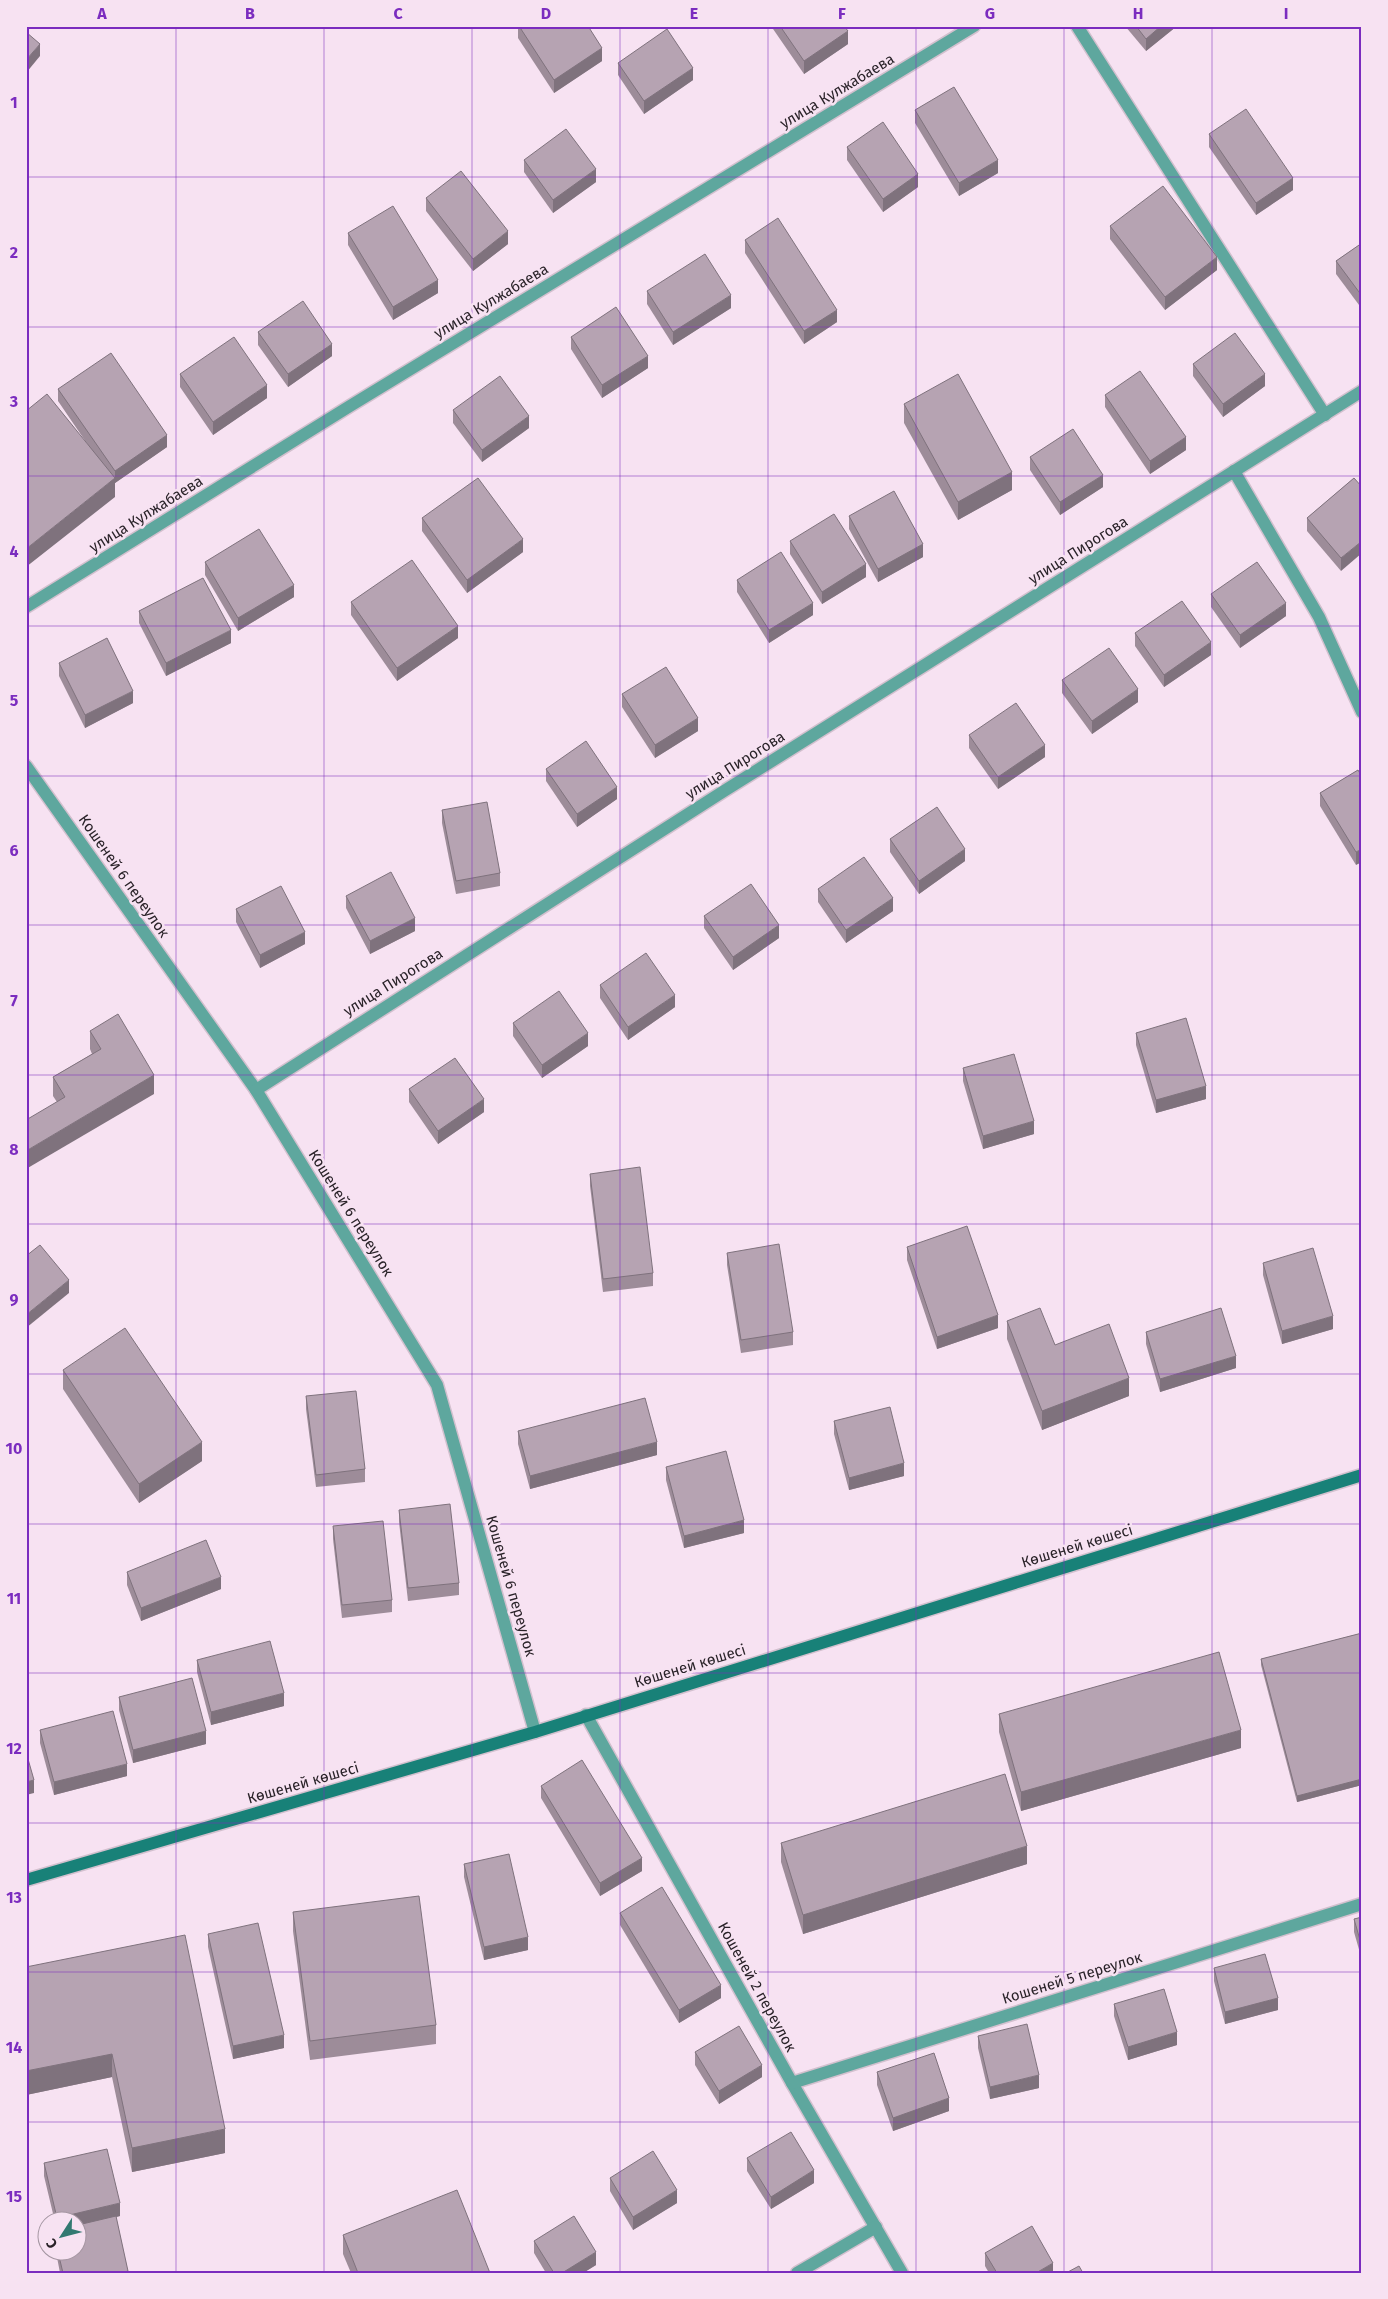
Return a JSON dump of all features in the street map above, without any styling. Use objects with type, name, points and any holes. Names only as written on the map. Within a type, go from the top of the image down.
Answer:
[{"type":"main road","name":"Көшеней көшесі","points":[[26,1880],[535,1732],[1362,1475]]},
{"type":"street","name":"улица Кулжабаева","points":[[26,607],[350,406],[974,26]]},
{"type":"street","points":[[1077,26],[1325,414]]},
{"type":"street","name":"улица Пирогова","points":[[256,1090],[724,791],[1362,391]]},
{"type":"street","points":[[1234,471],[1319,617],[1362,712]]},
{"type":"street","name":"Кошеней 6 переулок","points":[[26,766],[256,1090],[437,1385],[535,1732]]},
{"type":"street","name":"Кошеней 2 переулок","points":[[586,1715],[792,2083],[902,2273]]},
{"type":"street","name":"Кошеней 5 переулок","points":[[792,2083],[1362,1904]]},
{"type":"street","points":[[797,2273],[876,2227]]},
{"type":"building","points":[[519,26],[588,26],[602,48],[554,80]]},
{"type":"building","points":[[780,26],[844,26],[848,31],[804,61]]},
{"type":"building","points":[[1136,26],[1161,26],[1146,39]]},
{"type":"building","points":[[667,29],[693,68],[644,101],[618,63]]},
{"type":"building","points":[[26,32],[40,44],[26,60]]},
{"type":"building","points":[[954,87],[998,160],[959,183],[915,110]]},
{"type":"building","points":[[1246,109],[1293,178],[1256,203],[1209,134]]},
{"type":"building","points":[[883,122],[918,174],[883,199],[847,147]]},
{"type":"building","points":[[566,129],[596,169],[553,200],[524,160]]},
{"type":"building","points":[[461,171],[508,231],[473,259],[426,198]]},
{"type":"building","points":[[1163,186],[1217,257],[1165,297],[1110,226]]},
{"type":"building","points":[[393,206],[438,280],[393,307],[348,233]]},
{"type":"building","points":[[778,218],[837,310],[804,331],[745,240]]},
{"type":"building","points":[[1362,243],[1362,296],[1336,261]]},
{"type":"building","points":[[705,254],[731,295],[673,332],[647,291]]},
{"type":"building","points":[[303,301],[332,344],[288,374],[258,332]]},
{"type":"building","points":[[616,307],[648,356],[602,385],[571,337]]},
{"type":"building","points":[[1235,333],[1265,374],[1223,404],[1193,364]]},
{"type":"building","points":[[234,337],[267,385],[213,422],[180,374]]},
{"type":"building","points":[[111,353],[167,435],[115,471],[58,389]]},
{"type":"building","points":[[1140,371],[1186,437],[1150,461],[1105,395]]},
{"type":"building","points":[[958,374],[1012,472],[958,502],[904,404]]},
{"type":"building","points":[[500,376],[529,416],[482,450],[453,410]]},
{"type":"building","points":[[47,394],[115,478],[26,549],[26,411]]},
{"type":"building","points":[[1073,429],[1103,475],[1060,502],[1030,457]]},
{"type":"building","points":[[478,478],[523,539],[467,580],[422,518]]},
{"type":"building","points":[[1354,478],[1362,487],[1362,541],[1341,558],[1307,518]]},
{"type":"building","points":[[894,491],[923,544],[878,569],[849,516]]},
{"type":"building","points":[[834,514],[866,564],[822,592],[790,541]]},
{"type":"building","points":[[259,529],[294,585],[238,618],[205,562]]},
{"type":"building","points":[[781,552],[813,603],[769,630],[737,580]]},
{"type":"building","points":[[412,560],[458,626],[397,668],[351,602]]},
{"type":"building","points":[[1257,562],[1286,603],[1240,635],[1211,594]]},
{"type":"building","points":[[203,578],[231,630],[166,663],[139,611]]},
{"type":"building","points":[[1182,601],[1211,642],[1164,675],[1135,633]]},
{"type":"building","points":[[107,638],[133,691],[85,715],[59,663]]},
{"type":"building","points":[[1109,648],[1138,689],[1092,721],[1062,680]]},
{"type":"building","points":[[666,667],[698,718],[655,745],[622,694]]},
{"type":"building","points":[[1016,703],[1045,745],[998,777],[969,735]]},
{"type":"building","points":[[586,741],[617,787],[577,814],[546,769]]},
{"type":"building","points":[[1358,770],[1362,777],[1362,849],[1356,852],[1320,793]]},
{"type":"building","points":[[487,802],[500,873],[456,881],[442,810]]},
{"type":"building","points":[[937,807],[965,849],[919,881],[890,839]]},
{"type":"building","points":[[864,857],[893,898],[846,930],[818,889]]},
{"type":"building","points":[[391,872],[415,918],[370,941],[346,896]]},
{"type":"building","points":[[751,884],[779,925],[733,957],[704,916]]},
{"type":"building","points":[[281,886],[305,932],[260,955],[236,909]]},
{"type":"building","points":[[646,953],[675,995],[628,1027],[600,985]]},
{"type":"building","points":[[559,991],[588,1033],[542,1065],[513,1023]]},
{"type":"building","points":[[118,1014],[154,1075],[26,1151],[26,1120],[65,1097],[53,1077],[101,1049],[90,1031]]},
{"type":"building","points":[[1186,1018],[1206,1086],[1156,1100],[1136,1033]]},
{"type":"building","points":[[1014,1054],[1034,1121],[983,1136],[963,1068]]},
{"type":"building","points":[[455,1058],[484,1099],[438,1131],[409,1089]]},
{"type":"building","points":[[640,1167],[653,1273],[603,1279],[590,1174]]},
{"type":"building","points":[[967,1226],[998,1315],[937,1337],[907,1247]]},
{"type":"building","points":[[779,1244],[793,1332],[741,1340],[727,1253]]},
{"type":"building","points":[[40,1245],[69,1280],[26,1315],[26,1256]]},
{"type":"building","points":[[1313,1248],[1333,1316],[1282,1331],[1263,1263]]},
{"type":"building","points":[[1040,1308],[1055,1345],[1109,1324],[1129,1378],[1042,1411],[1007,1321]]},
{"type":"building","points":[[1221,1308],[1236,1356],[1160,1379],[1146,1332]]},
{"type":"building","points":[[125,1328],[202,1442],[139,1484],[63,1370]]},
{"type":"building","points":[[356,1391],[365,1469],[316,1475],[306,1396]]},
{"type":"building","points":[[645,1398],[657,1442],[530,1476],[518,1431]]},
{"type":"building","points":[[890,1407],[904,1463],[849,1478],[834,1421]]},
{"type":"building","points":[[726,1451],[744,1520],[684,1536],[666,1467]]},
{"type":"building","points":[[450,1504],[459,1583],[408,1588],[399,1510]]},
{"type":"building","points":[[383,1521],[392,1600],[342,1605],[333,1526]]},
{"type":"building","points":[[206,1540],[221,1577],[141,1608],[127,1572]]},
{"type":"building","points":[[1362,1633],[1362,1779],[1297,1796],[1261,1659]]},
{"type":"building","points":[[270,1641],[284,1693],[211,1712],[197,1660]]},
{"type":"building","points":[[1219,1652],[1241,1730],[1021,1792],[999,1714]]},
{"type":"building","points":[[192,1678],[206,1731],[133,1750],[119,1697]]},
{"type":"building","points":[[113,1711],[127,1764],[54,1782],[40,1730]]},
{"type":"building","points":[[26,1752],[34,1780],[26,1782]]},
{"type":"building","points":[[582,1760],[642,1858],[600,1883],[541,1786]]},
{"type":"building","points":[[1005,1774],[1027,1846],[803,1915],[781,1843]]},
{"type":"building","points":[[509,1854],[528,1937],[484,1947],[464,1864]]},
{"type":"building","points":[[662,1887],[721,1985],[679,2010],[620,1913]]},
{"type":"building","points":[[419,1896],[436,2025],[310,2041],[293,1912]]},
{"type":"building","points":[[1362,1917],[1362,1947],[1354,1919]]},
{"type":"building","points":[[258,1923],[284,2035],[233,2046],[208,1934]]},
{"type":"building","points":[[185,1935],[225,2129],[132,2148],[112,2054],[26,2071],[26,1967]]},
{"type":"building","points":[[1265,1954],[1278,1998],[1225,2012],[1214,1968]]},
{"type":"building","points":[[1164,1989],[1177,2032],[1128,2047],[1114,2004]]},
{"type":"building","points":[[1027,2024],[1039,2075],[990,2087],[978,2036]]},
{"type":"building","points":[[739,2026],[762,2065],[719,2091],[695,2052]]},
{"type":"building","points":[[934,2053],[949,2098],[893,2118],[877,2072]]},
{"type":"building","points":[[791,2132],[814,2170],[771,2197],[747,2158]]},
{"type":"building","points":[[107,2149],[120,2203],[82,2212],[56,2212],[44,2163]]},
{"type":"building","points":[[653,2151],[677,2190],[633,2217],[610,2178]]},
{"type":"building","points":[[457,2190],[490,2273],[358,2273],[343,2235]]},
{"type":"building","points":[[116,2216],[128,2271],[121,2273],[63,2273],[60,2262],[88,2262],[88,2223]]},
{"type":"building","points":[[574,2216],[596,2252],[562,2273],[554,2273],[534,2241]]},
{"type":"building","points":[[1032,2226],[1053,2263],[1036,2273],[997,2273],[985,2253]]},
{"type":"building","points":[[1079,2266],[1083,2273],[1066,2273]]}]
